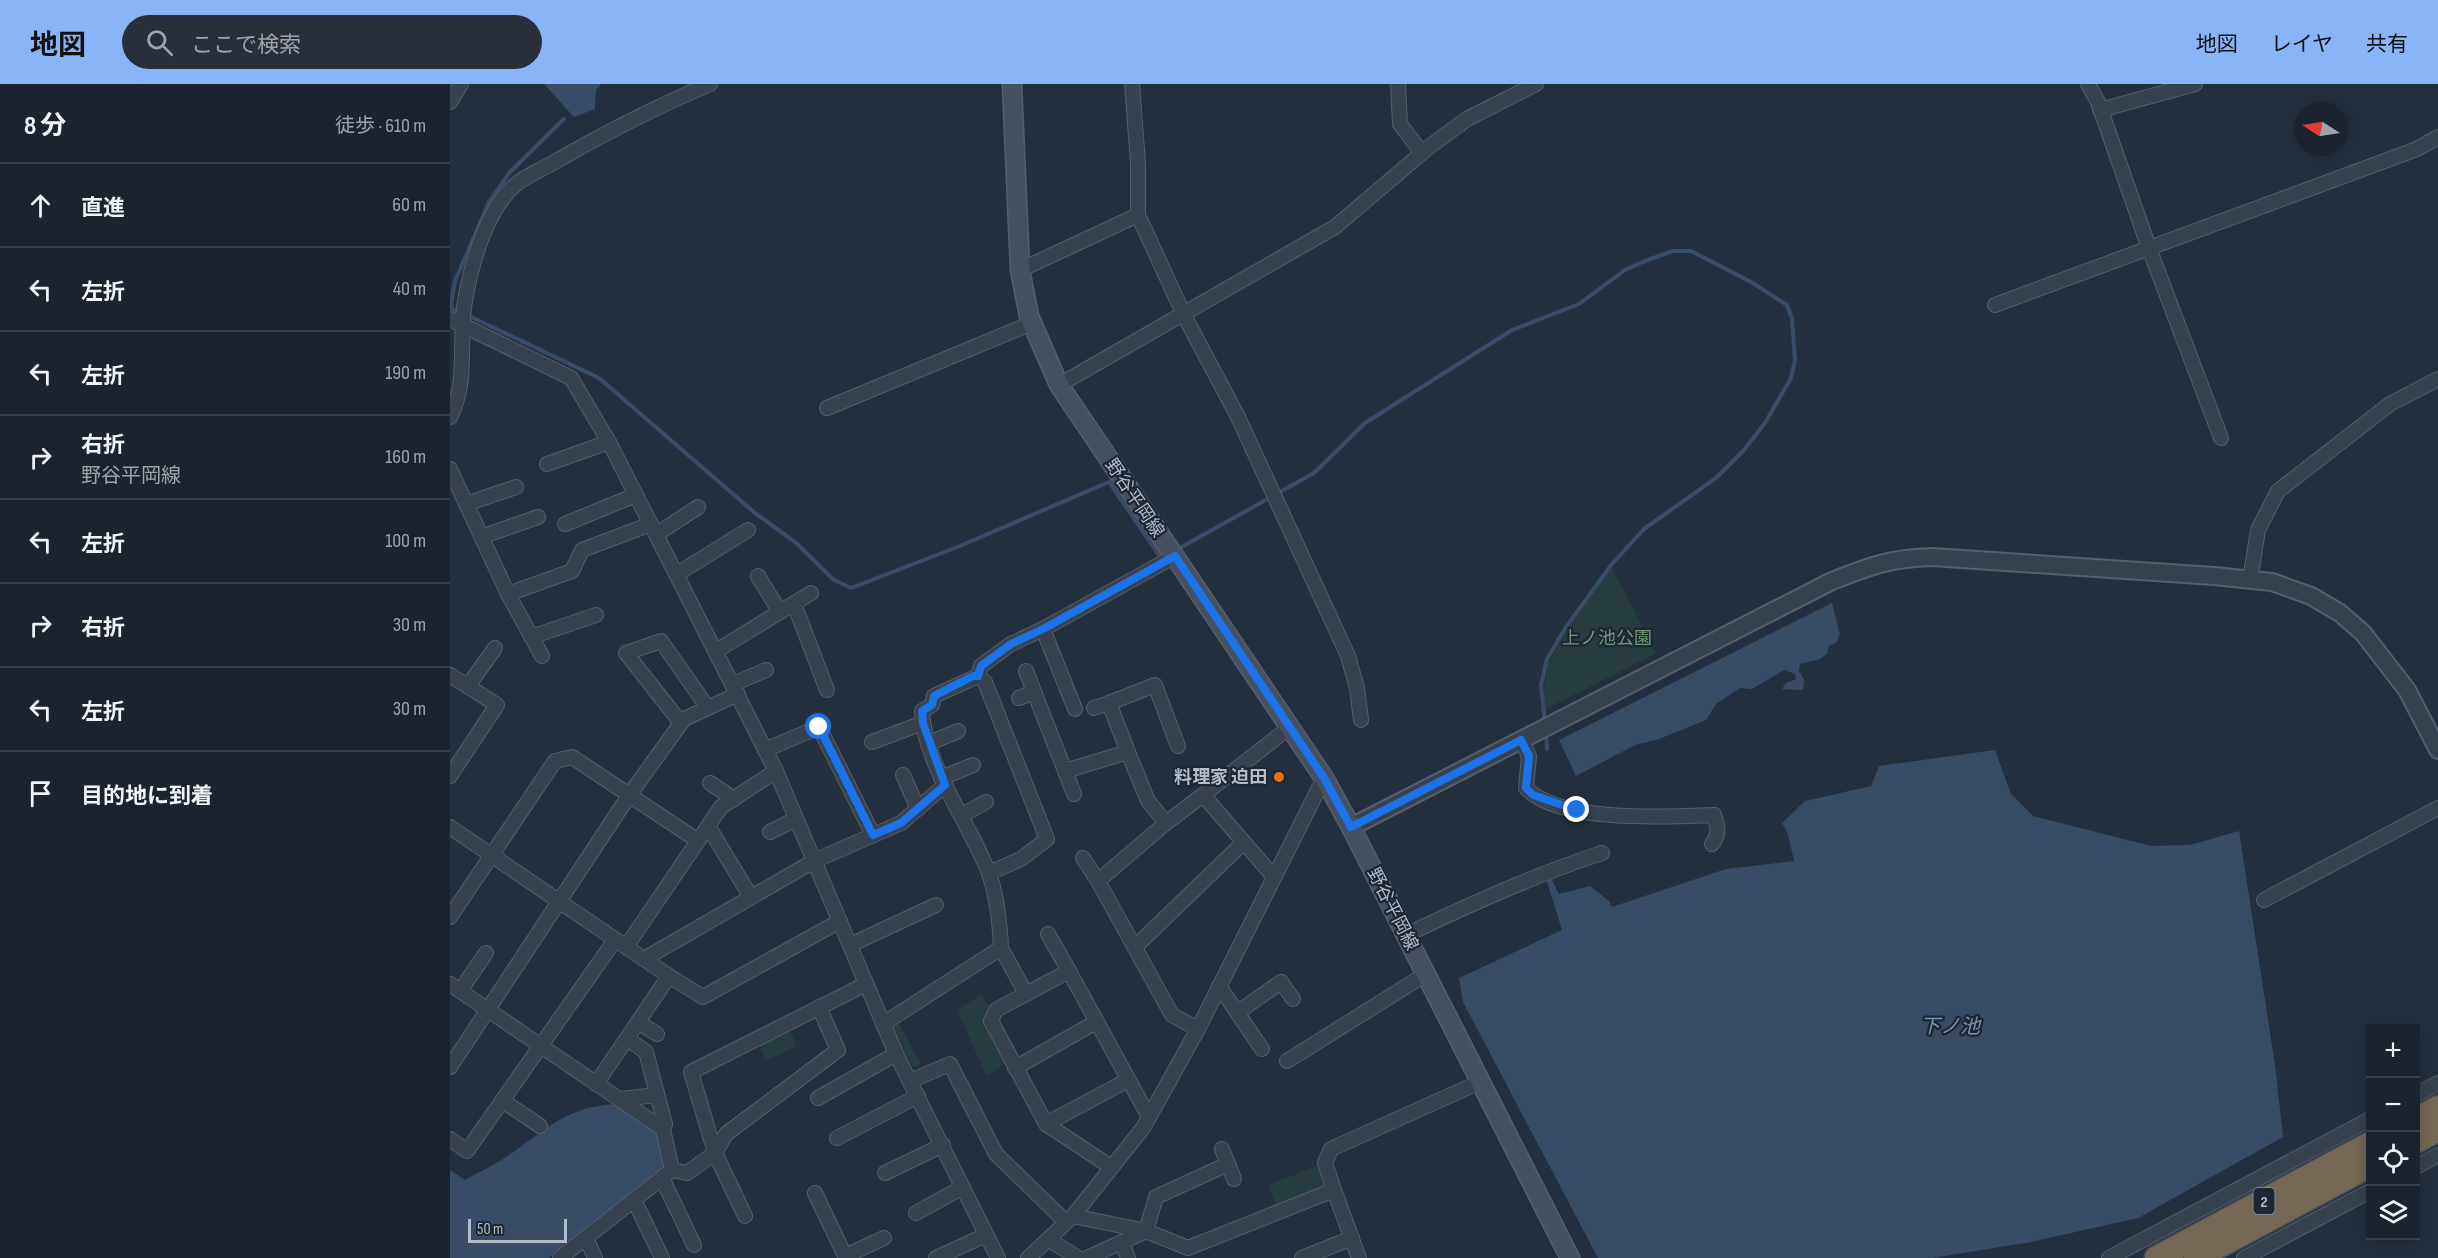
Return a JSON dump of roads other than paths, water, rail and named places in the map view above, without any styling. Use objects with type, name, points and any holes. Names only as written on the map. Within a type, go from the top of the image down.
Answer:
[{"type":"highway","points":[[2420,1117],[2438,1108]]},
{"type":"highway","points":[[2420,1138],[2438,1129]]},
{"type":"highway","name":"2","points":[[2157,1258],[2366,1146]]},
{"type":"highway","name":"2","points":[[2196,1258],[2366,1167]]},
{"type":"main road","name":"野谷平岡線","points":[[1012,84],[1020,270],[1032,323],[1059,385],[1324,778],[1570,1258]]},
{"type":"street","points":[[450,102],[461,84]]},
{"type":"street","points":[[450,417],[458,402],[456,368],[463,337],[455,322],[482,236],[497,209],[515,185],[592,141],[710,84]]},
{"type":"street","points":[[1132,84],[1138,215],[1184,315],[1238,417],[1343,645],[1357,688],[1361,720]]},
{"type":"street","points":[[1398,84],[1400,124],[1422,153]]},
{"type":"street","points":[[1059,385],[1335,227],[1422,153],[1467,119],[1536,84]]},
{"type":"street","points":[[2088,84],[2100,110],[2221,438]]},
{"type":"street","points":[[2100,110],[2187,85]]},
{"type":"street","points":[[1995,305],[2417,149],[2438,137]]},
{"type":"street","points":[[1020,270],[1138,215]]},
{"type":"street","points":[[455,322],[571,378],[609,442],[776,771],[896,1054],[998,1258]]},
{"type":"street","points":[[827,408],[1032,323]]},
{"type":"street","points":[[2250,580],[2258,530],[2278,491],[2390,404],[2438,379]]},
{"type":"street","points":[[547,464],[609,442]]},
{"type":"street","points":[[450,469],[508,594],[542,656]]},
{"type":"street","points":[[466,504],[516,487]]},
{"type":"street","points":[[565,524],[636,495]]},
{"type":"street","points":[[508,594],[572,571],[582,550],[654,529],[698,507]]},
{"type":"street","points":[[481,537],[538,517]]},
{"type":"street","points":[[677,574],[748,530]]},
{"type":"street","points":[[978,676],[981,666],[1011,644],[1043,629],[1175,556]]},
{"type":"street","points":[[1351,827],[1832,581],[1878,563],[1902,557],[1932,557],[2272,582],[2311,596],[2340,612],[2363,633],[2407,690],[2438,750]]},
{"type":"street","points":[[759,576],[780,612]]},
{"type":"street","points":[[716,651],[811,593]]},
{"type":"street","points":[[794,604],[827,690]]},
{"type":"street","points":[[531,638],[596,615]]},
{"type":"street","points":[[1043,629],[1075,709]]},
{"type":"street","points":[[681,723],[626,653],[661,641],[708,708]]},
{"type":"street","points":[[468,686],[495,648]]},
{"type":"street","points":[[450,1067],[630,794],[684,719],[708,708],[766,670]]},
{"type":"street","points":[[1026,671],[1074,794]]},
{"type":"street","points":[[450,675],[497,705],[450,776]]},
{"type":"street","points":[[989,873],[1021,859],[1047,839],[985,682],[978,676],[973,676],[934,696],[932,705],[922,711],[923,723],[943,782],[962,815],[989,873],[1000,926],[1001,948],[1026,993]]},
{"type":"street","points":[[1094,708],[1155,685],[1179,737]]},
{"type":"street","points":[[1019,698],[1034,692]]},
{"type":"street","points":[[1109,703],[1148,801],[1166,823]]},
{"type":"street","points":[[872,742],[923,723]]},
{"type":"street","points":[[765,750],[819,727],[873,835]]},
{"type":"street","points":[[1098,881],[1166,823],[1290,727]]},
{"type":"street","points":[[929,743],[958,731]]},
{"type":"street","points":[[1521,740],[1529,756],[1526,788],[1533,795],[1555,804],[1603,814],[1658,818],[1714,815],[1718,836],[1712,844]]},
{"type":"street","points":[[1065,771],[1128,752]]},
{"type":"street","points":[[450,917],[555,761],[572,757],[697,840]]},
{"type":"street","points":[[644,959],[814,861],[901,823],[943,782],[973,765]]},
{"type":"street","points":[[450,1139],[467,1151],[541,1046],[621,943],[721,807],[776,771]]},
{"type":"street","points":[[903,775],[918,808]]},
{"type":"street","points":[[1028,1258],[1069,1219],[1143,1128],[1198,1029],[1324,778]]},
{"type":"street","points":[[710,783],[734,799]]},
{"type":"street","points":[[1203,795],[1274,877]]},
{"type":"street","points":[[962,815],[986,802]]},
{"type":"street","points":[[2264,900],[2438,808]]},
{"type":"street","points":[[770,832],[796,819]]},
{"type":"street","points":[[708,826],[751,897]]},
{"type":"street","points":[[450,827],[703,997],[840,921]]},
{"type":"street","points":[[1135,947],[1244,842]]},
{"type":"street","points":[[1406,935],[1557,867],[1602,853]]},
{"type":"street","points":[[1083,858],[1172,1015],[1198,1029]]},
{"type":"street","points":[[850,945],[936,905]]},
{"type":"street","points":[[1048,934],[1149,1117]]},
{"type":"street","points":[[883,1024],[1001,948]]},
{"type":"street","points":[[486,953],[455,988],[663,1129]]},
{"type":"street","points":[[1069,971],[996,1010],[991,1021],[1046,1124],[1111,1167]]},
{"type":"street","points":[[1287,1060],[1322,1046],[1356,1010],[1426,974]]},
{"type":"street","points":[[596,1084],[669,976]]},
{"type":"street","points":[[1238,1012],[1286,978],[1293,999]]},
{"type":"street","points":[[745,1216],[715,1153],[691,1072],[866,984]]},
{"type":"street","points":[[1219,986],[1262,1049]]},
{"type":"street","points":[[560,1258],[667,1174],[687,1173],[715,1153],[726,1134],[838,1050],[819,1007]]},
{"type":"street","points":[[1016,1068],[1096,1022]]},
{"type":"street","points":[[639,1023],[657,1034]]},
{"type":"street","points":[[628,1039],[646,1052],[665,1124],[663,1129],[667,1174],[694,1245]]},
{"type":"street","points":[[818,1098],[896,1054]]},
{"type":"street","points":[[910,1081],[950,1064],[996,1154],[1069,1219],[1146,1231],[1190,1253],[1334,1190]]},
{"type":"street","points":[[1046,1124],[1128,1080]]},
{"type":"street","points":[[1359,1258],[1325,1163],[1331,1149],[1480,1082]]},
{"type":"street","points":[[2420,1092],[2438,1083]]},
{"type":"street","points":[[620,1099],[657,1095]]},
{"type":"street","points":[[837,1138],[918,1096]]},
{"type":"street","points":[[503,1101],[540,1126]]},
{"type":"street","points":[[2109,1258],[2366,1121]]},
{"type":"street","points":[[885,1173],[942,1145]]},
{"type":"street","points":[[1222,1149],[1234,1179]]},
{"type":"street","points":[[2420,1164],[2438,1155]]},
{"type":"street","points":[[1087,1258],[1146,1231],[1156,1197],[1228,1164]]},
{"type":"street","points":[[916,1213],[963,1187]]},
{"type":"street","points":[[815,1193],[845,1257],[884,1238]]},
{"type":"street","points":[[2244,1258],[2366,1193]]},
{"type":"street","points":[[634,1200],[662,1258]]},
{"type":"street","points":[[936,1258],[986,1235]]},
{"type":"street","points":[[586,1238],[595,1258]]},
{"type":"street","points":[[1302,1258],[1352,1238]]},
{"type":"street","points":[[1048,1239],[1078,1258]]},
{"type":"street","points":[[1122,1242],[1128,1258]]},
{"type":"water","points":[[544,84],[601,84],[596,90],[595,109],[574,117]]},
{"type":"water","points":[[1832,603],[1840,634],[1837,642],[1829,646],[1827,654],[1820,659],[1800,664],[1799,671],[1804,680],[1803,690],[1782,689],[1786,683],[1796,679],[1795,674],[1784,670],[1752,689],[1740,688],[1716,704],[1706,720],[1659,739],[1635,745],[1576,776],[1559,740]]},
{"type":"water","name":"下ノ池","points":[[1995,750],[2011,794],[2033,816],[2151,846],[2190,845],[2239,831],[2275,1065],[2283,1137],[2138,1218],[2031,1242],[1932,1258],[1598,1258],[1463,1002],[1459,978],[1562,930],[1546,878],[1549,875],[1559,894],[1590,886],[1609,901],[1612,907],[1726,869],[1794,861],[1788,834],[1782,823],[1805,801],[1871,786],[1879,766]]},
{"type":"water","points":[[617,1104],[659,1135],[666,1162],[663,1169],[549,1258],[450,1258],[450,1170],[465,1180],[501,1160],[569,1115],[598,1106]]},
{"type":"waterway","points":[[460,312],[452,309],[451,303],[455,281],[489,202],[510,172],[564,119]]},
{"type":"waterway","points":[[1178,549],[1314,473],[1365,423],[1512,330],[1579,304],[1625,270],[1645,261],[1673,251],[1691,251],[1751,282],[1787,305],[1792,319],[1795,360],[1791,378],[1765,423],[1744,450],[1716,478],[1644,529],[1612,564],[1566,627],[1547,659],[1541,685],[1545,723]]},
{"type":"waterway","points":[[467,315],[599,378],[755,513],[795,542],[834,580],[851,588],[960,546],[1109,482],[1161,558],[1163,556]]},
{"type":"waterway","points":[[1546,733],[1547,749]]},
{"type":"place","name":"料理家 迫田","points":[[1279,777]]},
{"type":"park label","name":"上ノ池公園","points":[[1607,638]]}]
